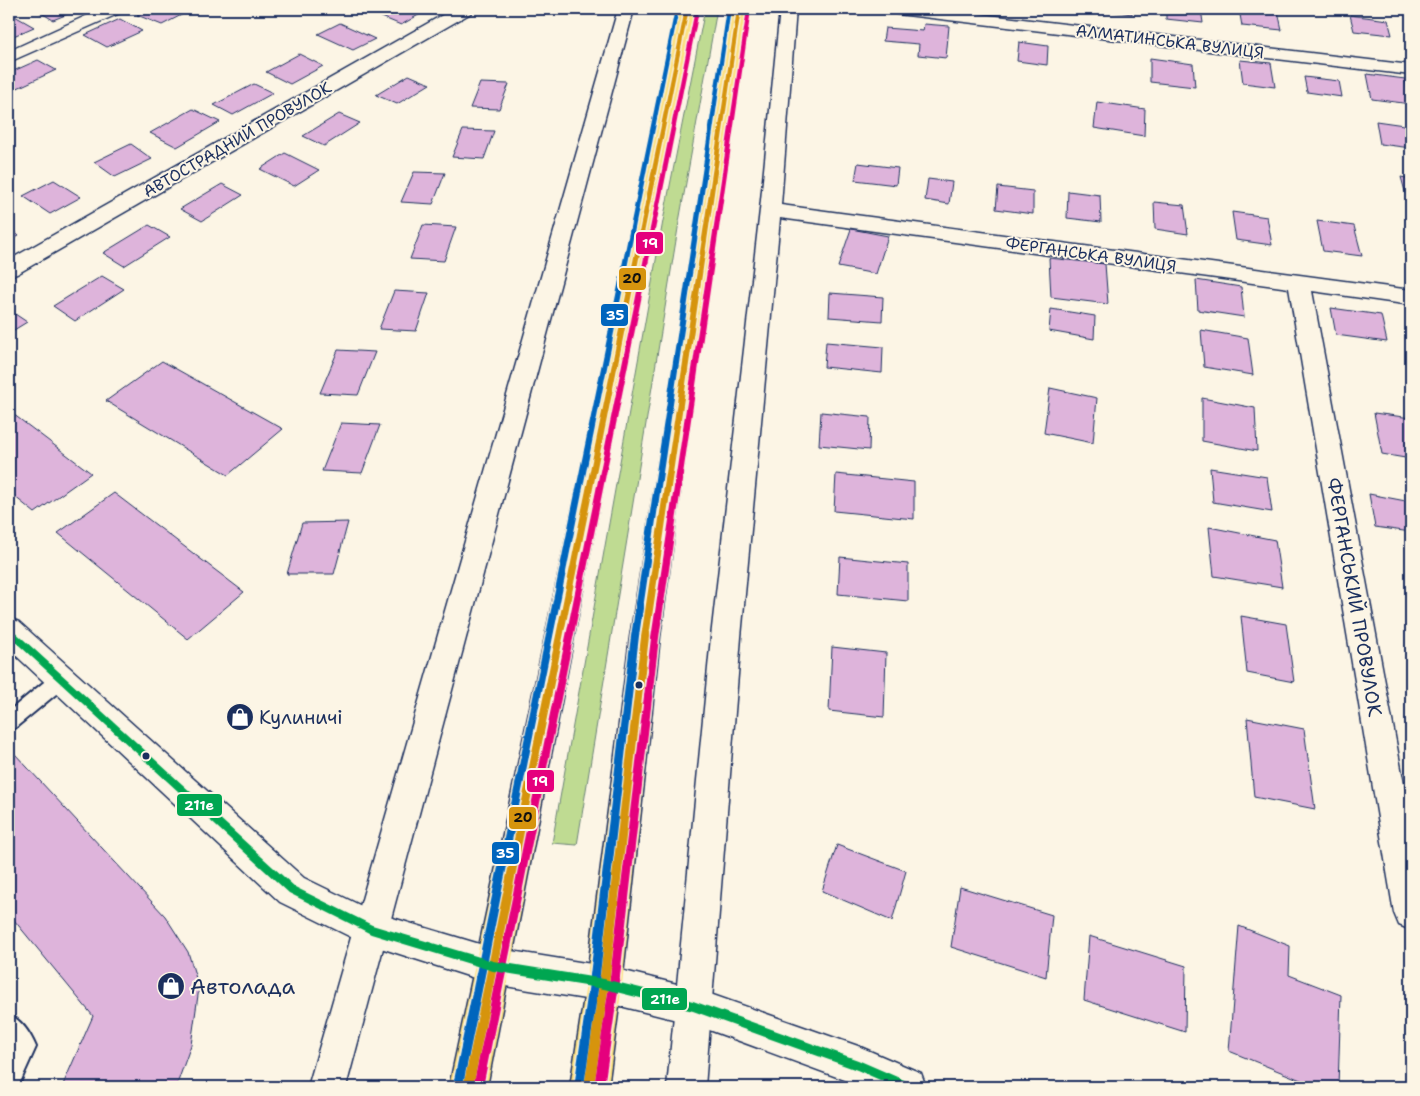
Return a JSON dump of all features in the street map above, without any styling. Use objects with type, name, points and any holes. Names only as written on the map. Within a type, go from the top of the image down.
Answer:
[{"type":"main road","points":[[468,1087],[687,9]]},
{"type":"main road","points":[[590,1087],[645,637],[739,9]]},
{"type":"street","points":[[9,57],[114,9]]},
{"type":"street","name":"АВТОСТРАДНИЙ ПРОВУЛОК","points":[[9,269],[465,9]]},
{"type":"street","points":[[327,1087],[626,9]]},
{"type":"street","points":[[686,1087],[726,637],[770,210],[788,9]]},
{"type":"street","name":"АЛМАТИНСЬКА ВУЛИЦЯ","points":[[898,9],[1411,70]]},
{"type":"street","name":"ФЕРГАНСЬКА ВУЛИЦЯ","points":[[770,210],[1411,297]]},
{"type":"street","name":"ФЕРГАНСЬКИЙ ПРОВУЛОК","points":[[1299,282],[1411,913]]},
{"type":"street","points":[[9,631],[292,890],[371,929],[493,966],[604,984],[693,1006],[858,1065],[907,1087]]},
{"type":"lane","points":[[9,722],[61,679]]},
{"type":"lane","points":[[9,1026],[25,1047],[9,1081]]},
{"type":"green space","points":[[705,9],[717,9],[679,222],[577,845],[552,843],[663,221]]},
{"type":"building","points":[[35,9],[80,9],[53,20]]},
{"type":"building","points":[[149,9],[193,9],[162,25],[137,15]]},
{"type":"building","points":[[379,9],[429,9],[401,25],[372,13]]},
{"type":"building","points":[[1096,9],[1132,9],[1132,14]]},
{"type":"building","points":[[1166,9],[1201,9],[1203,23],[1166,19]]},
{"type":"building","points":[[1239,9],[1278,11],[1282,30],[1242,26]]},
{"type":"building","points":[[13,15],[34,27],[9,38],[9,17]]},
{"type":"building","points":[[1350,15],[1388,20],[1392,35],[1354,31]]},
{"type":"building","points":[[120,19],[142,31],[107,47],[85,35]]},
{"type":"building","points":[[340,23],[375,39],[353,50],[318,34]]},
{"type":"building","points":[[924,24],[949,26],[946,58],[918,55],[919,44],[883,41],[885,28],[923,31]]},
{"type":"building","points":[[1019,42],[1048,46],[1047,65],[1017,61]]},
{"type":"building","points":[[299,54],[323,66],[290,84],[266,72]]},
{"type":"building","points":[[1150,58],[1193,64],[1195,87],[1150,82]]},
{"type":"building","points":[[38,60],[56,70],[9,92],[9,73]]},
{"type":"building","points":[[1240,60],[1271,63],[1275,87],[1243,83]]},
{"type":"building","points":[[1367,74],[1405,79],[1411,104],[1372,99]]},
{"type":"building","points":[[409,75],[430,84],[397,104],[376,95]]},
{"type":"building","points":[[1304,77],[1339,81],[1342,97],[1307,92]]},
{"type":"building","points":[[480,83],[509,84],[499,109],[470,108]]},
{"type":"building","points":[[254,84],[273,93],[233,115],[214,105]]},
{"type":"building","points":[[1097,102],[1145,109],[1144,136],[1094,128]]},
{"type":"building","points":[[193,109],[220,122],[177,147],[150,133]]},
{"type":"building","points":[[339,114],[360,123],[324,146],[303,136]]},
{"type":"building","points":[[1376,121],[1411,126],[1411,148],[1380,144]]},
{"type":"building","points":[[463,130],[494,131],[484,159],[452,157]]},
{"type":"building","points":[[131,144],[152,159],[115,177],[94,162]]},
{"type":"building","points":[[285,153],[319,170],[294,186],[260,169]]},
{"type":"building","points":[[858,163],[898,168],[896,185],[855,180]]},
{"type":"building","points":[[414,172],[445,173],[433,204],[401,202]]},
{"type":"building","points":[[1401,177],[1411,179],[1411,202],[1408,202]]},
{"type":"building","points":[[928,179],[952,182],[949,204],[925,200]]},
{"type":"building","points":[[54,180],[81,197],[50,214],[23,196]]},
{"type":"building","points":[[222,184],[243,195],[202,221],[180,209]]},
{"type":"building","points":[[998,187],[1033,191],[1033,214],[996,209]]},
{"type":"building","points":[[1068,191],[1100,195],[1101,222],[1067,218]]},
{"type":"building","points":[[1154,202],[1184,205],[1188,234],[1155,229]]},
{"type":"building","points":[[1232,212],[1267,217],[1272,245],[1236,240]]},
{"type":"building","points":[[1317,221],[1354,226],[1362,256],[1323,251]]},
{"type":"building","points":[[149,225],[170,237],[124,266],[103,253]]},
{"type":"building","points":[[423,225],[456,227],[444,261],[410,259]]},
{"type":"building","points":[[9,227],[19,236],[9,241]]},
{"type":"building","points":[[851,229],[888,236],[876,274],[838,267]]},
{"type":"building","points":[[1049,258],[1105,264],[1108,304],[1051,297]]},
{"type":"building","points":[[102,276],[124,289],[75,321],[53,306]]},
{"type":"building","points":[[1196,280],[1241,287],[1244,317],[1198,310]]},
{"type":"building","points":[[394,291],[429,293],[416,331],[379,329]]},
{"type":"building","points":[[830,293],[883,297],[882,321],[829,317]]},
{"type":"building","points":[[1331,308],[1381,315],[1387,342],[1336,335]]},
{"type":"building","points":[[1051,309],[1095,316],[1094,339],[1049,331]]},
{"type":"building","points":[[9,310],[27,322],[9,333]]},
{"type":"building","points":[[1201,330],[1248,338],[1253,375],[1204,367]]},
{"type":"building","points":[[826,342],[883,347],[882,373],[824,367]]},
{"type":"building","points":[[338,350],[375,352],[358,395],[320,393]]},
{"type":"building","points":[[162,361],[283,429],[228,475],[106,401]]},
{"type":"building","points":[[1050,388],[1097,398],[1093,443],[1044,433]]},
{"type":"building","points":[[1202,398],[1255,408],[1257,451],[1202,441]]},
{"type":"building","points":[[9,411],[91,473],[35,513],[9,492]]},
{"type":"building","points":[[821,412],[870,417],[869,450],[819,445]]},
{"type":"building","points":[[1374,413],[1411,418],[1411,459],[1382,454]]},
{"type":"building","points":[[341,423],[380,425],[362,473],[322,471]]},
{"type":"building","points":[[1210,468],[1267,477],[1272,512],[1213,502]]},
{"type":"building","points":[[836,474],[914,482],[914,519],[834,511]]},
{"type":"building","points":[[114,493],[244,592],[188,639],[58,533]]},
{"type":"building","points":[[1369,494],[1411,502],[1411,532],[1375,527]]},
{"type":"building","points":[[348,522],[334,574],[287,574],[302,523]]},
{"type":"building","points":[[1209,527],[1275,540],[1282,587],[1214,576]]},
{"type":"building","points":[[840,557],[908,564],[908,601],[838,594]]},
{"type":"building","points":[[1241,616],[1286,624],[1294,682],[1247,673]]},
{"type":"building","points":[[832,647],[886,653],[884,717],[829,711]]},
{"type":"building","points":[[1247,718],[1304,729],[1315,809],[1254,797]]},
{"type":"building","points":[[15,754],[165,916],[188,952],[199,988],[191,1045],[176,1087],[62,1087],[93,1016],[9,914],[9,759]]},
{"type":"building","points":[[837,845],[906,871],[892,921],[822,891]]},
{"type":"building","points":[[960,887],[1052,915],[1046,977],[951,947]]},
{"type":"building","points":[[1239,926],[1290,946],[1289,975],[1341,995],[1338,1087],[1318,1087],[1229,1051]]},
{"type":"building","points":[[1089,936],[1186,966],[1185,1032],[1084,1000]]},
{"type":"transit line","name":"35","points":[[458,1085],[677,9]]},
{"type":"transit line","name":"20","points":[[468,1087],[687,9]]},
{"type":"transit line","name":"35","points":[[579,1086],[594,983],[635,636],[729,9]]},
{"type":"transit line","name":"20","points":[[589,1087],[604,984],[645,637],[739,9]]},
{"type":"transit line","name":"19","points":[[599,1087],[614,985],[655,638],[749,10]]},
{"type":"transit line","name":"19","points":[[478,1087],[697,11]]},
{"type":"transit line","name":"211е","points":[[9,631],[292,890],[371,929],[493,966],[604,984],[693,1006],[858,1065],[907,1087]]},
{"type":"place","name":"Кулиничі","points":[[240,717]]},
{"type":"place","name":"Автолада","points":[[171,986]]}]
